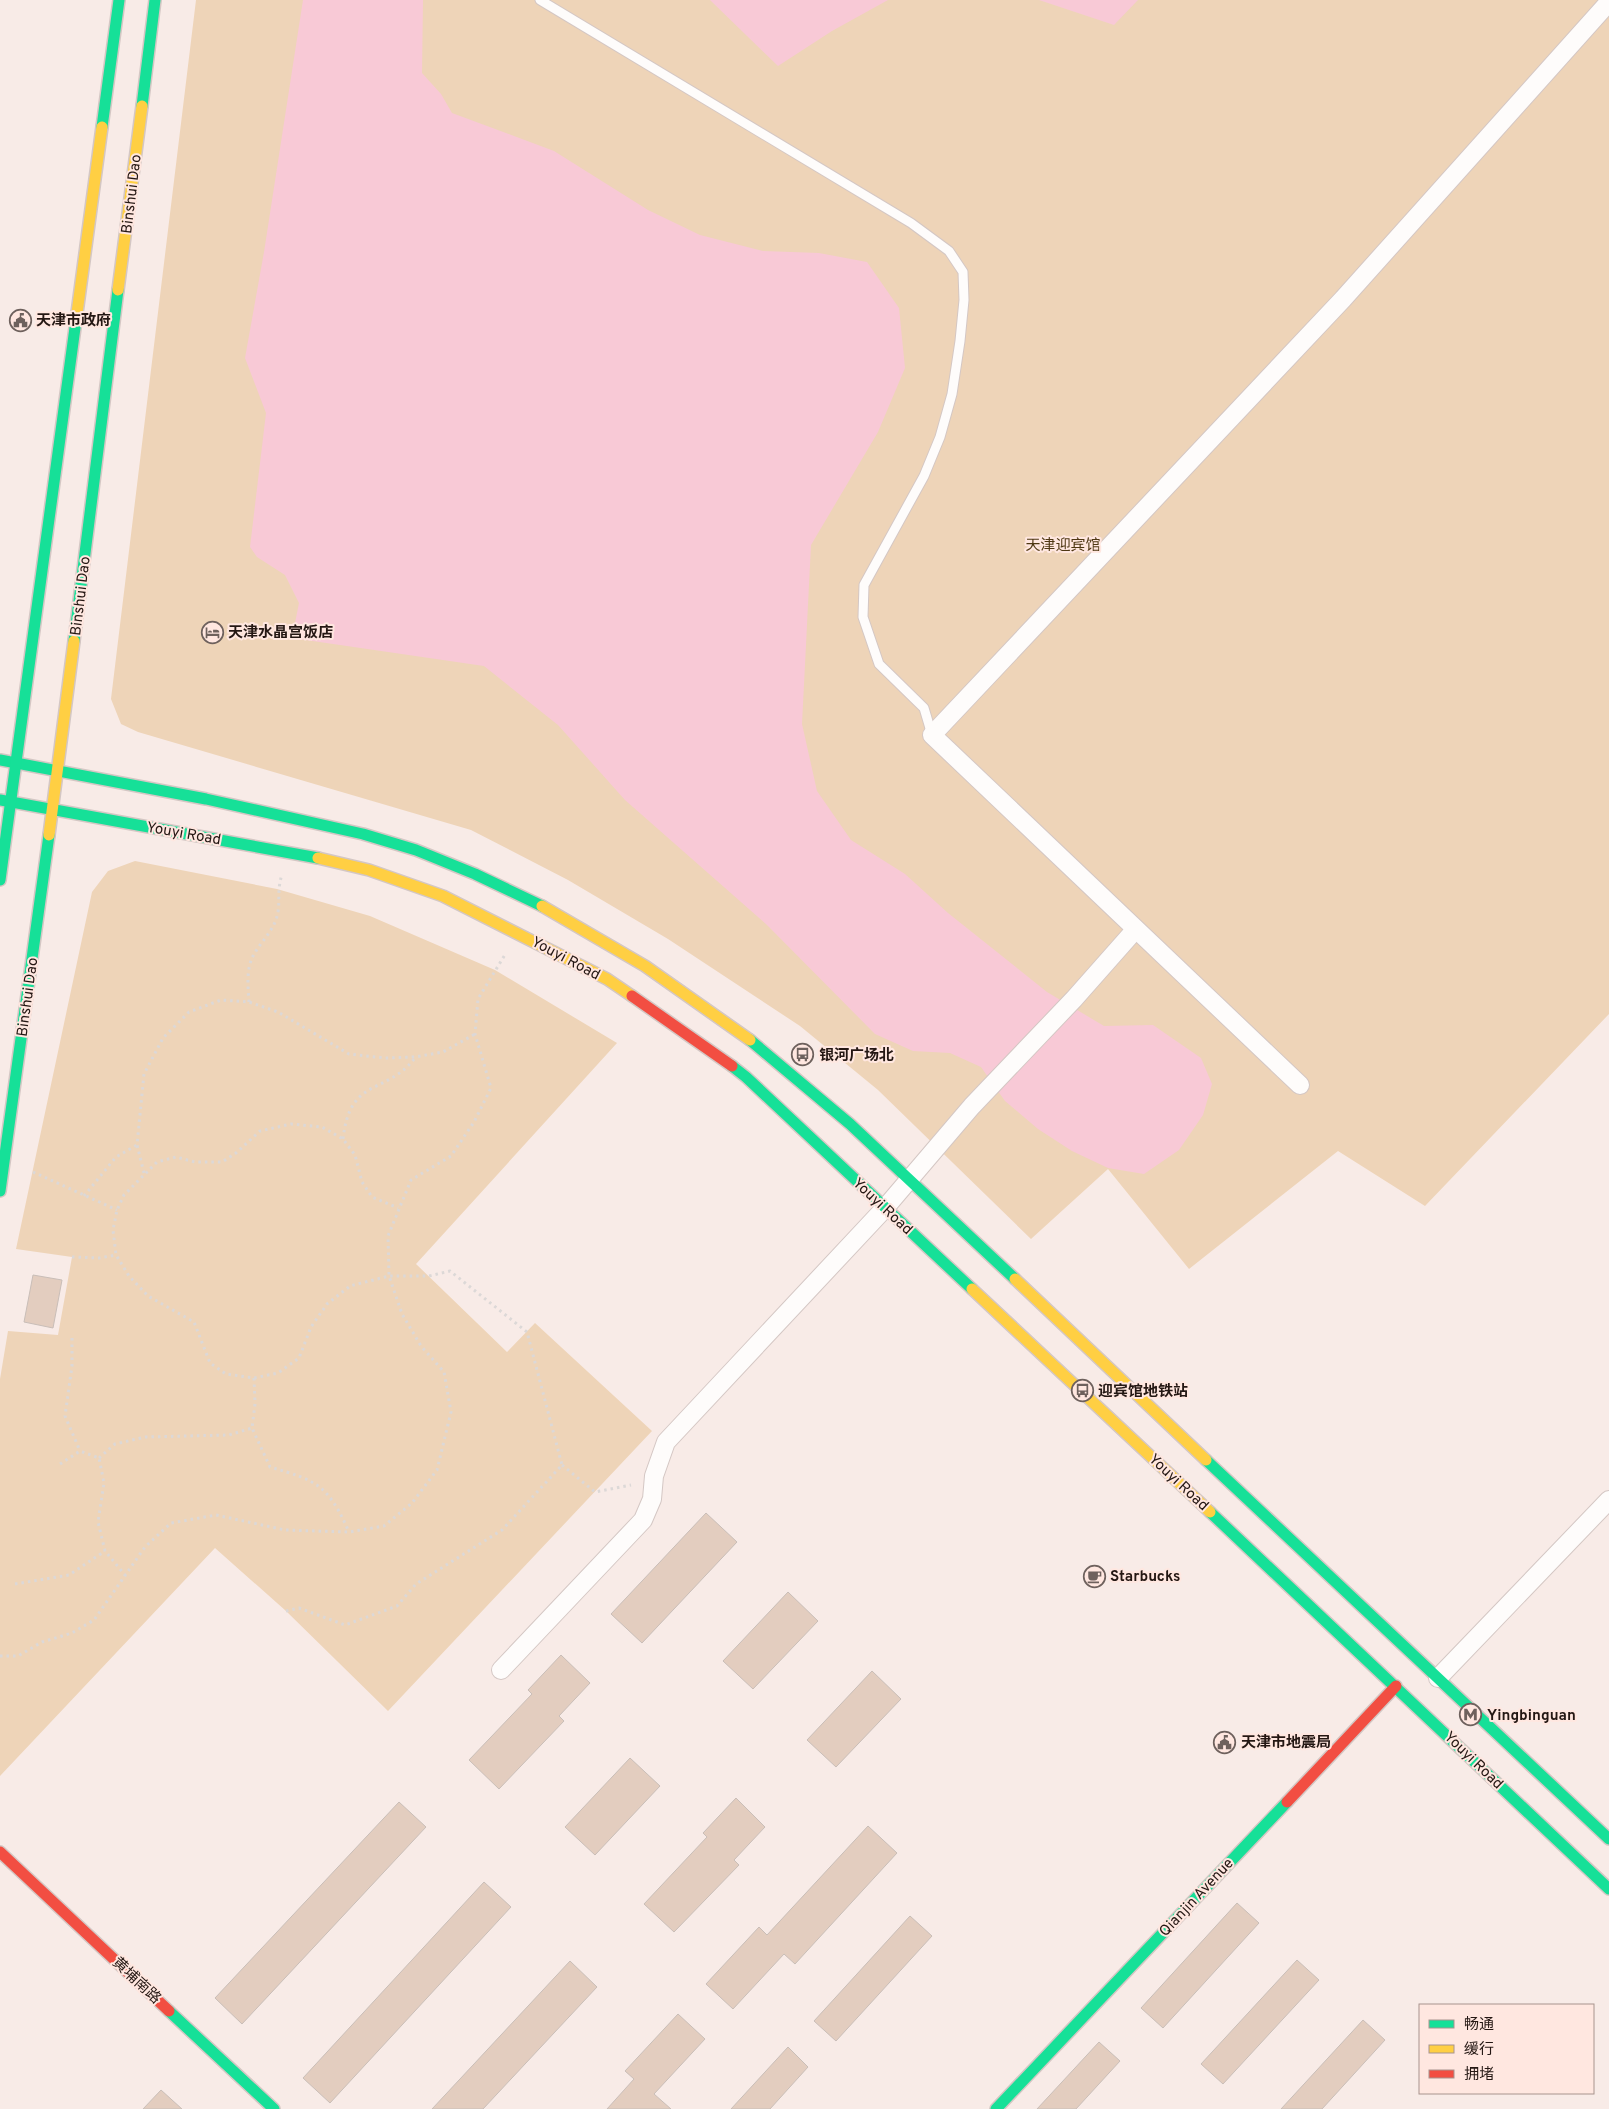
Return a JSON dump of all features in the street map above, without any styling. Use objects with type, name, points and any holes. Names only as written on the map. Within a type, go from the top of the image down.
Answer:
[{"type":"main road","points":[[0,880],[6,801],[17,763],[118,0]]},
{"type":"main road","name":"Binshui Dao","points":[[0,1191],[58,770],[155,0]]},
{"type":"main road","points":[[0,760],[158,788],[361,834],[414,850],[470,871],[549,911],[643,964],[791,1071],[1609,1839]]},
{"type":"main road","name":"Youyi Road","points":[[6,801],[289,852],[369,870],[404,882],[443,896],[607,980],[701,1043],[746,1077],[1396,1686],[1403,1699],[1609,1889]]},
{"type":"main road","name":"Qianjin Avenue","points":[[996,2109],[1396,1686]]},
{"type":"main road","name":"黄埔南路","points":[[0,1852],[274,2109]]},
{"type":"street","points":[[1300,1085],[932,735],[1344,299],[1609,2]]},
{"type":"street","points":[[501,1670],[643,1520],[652,1499],[654,1476],[666,1442],[884,1208],[972,1106],[1074,999],[1135,930]]},
{"type":"street","points":[[1438,1678],[1609,1500]]},
{"type":"lane","points":[[540,0],[911,223],[949,251],[962,272],[964,300],[960,341],[952,394],[940,437],[924,476],[864,585],[863,617],[879,664],[924,708],[932,735]]},
{"type":"path","points":[[249,1002],[248,975],[250,966],[253,957],[272,929],[278,912],[277,889],[289,852]]},
{"type":"path","points":[[0,1656],[18,1656],[42,1642],[72,1633],[94,1620],[145,1547],[171,1523],[216,1515],[285,1530],[349,1532],[384,1526],[412,1503],[437,1470],[451,1412],[444,1372],[421,1346],[402,1314],[389,1276],[388,1236],[411,1180],[452,1156],[474,1122],[491,1088],[475,1034],[478,999],[518,933]]},
{"type":"path","points":[[144,1173],[137,1145],[144,1074],[163,1038],[190,1012],[221,1000],[249,1002],[278,1012],[350,1054],[385,1058],[415,1057],[443,1052],[475,1034]]},
{"type":"path","points":[[342,1139],[345,1119],[359,1095],[406,1069],[415,1057]]},
{"type":"path","points":[[398,1208],[372,1198],[362,1182],[355,1155],[342,1139],[322,1127],[291,1124],[260,1131],[236,1153],[222,1162],[195,1162],[176,1157],[157,1162],[124,1194],[117,1210],[113,1230],[116,1255],[128,1276],[148,1296],[194,1322],[210,1363],[226,1374],[254,1378],[278,1373],[299,1358],[311,1327],[327,1304],[350,1286],[389,1276],[429,1276],[450,1271],[527,1332],[562,1465],[595,1492],[630,1485]]},
{"type":"path","points":[[84,1196],[116,1157],[137,1145]]},
{"type":"path","points":[[33,1172],[117,1210]]},
{"type":"path","points":[[72,1257],[99,1258],[116,1255]]},
{"type":"path","points":[[72,1338],[72,1366],[65,1416],[80,1451],[99,1458]]},
{"type":"path","points":[[254,1378],[255,1404],[252,1428],[270,1467],[294,1474],[323,1488],[337,1506],[349,1532]]},
{"type":"path","points":[[99,1458],[115,1444],[145,1437],[229,1435],[252,1428]]},
{"type":"path","points":[[60,1464],[80,1451]]},
{"type":"path","points":[[99,1458],[104,1483],[98,1522],[105,1551],[125,1575]]},
{"type":"path","points":[[286,1611],[299,1608],[345,1625],[397,1606],[416,1584],[502,1530],[562,1465]]},
{"type":"path","points":[[16,1584],[69,1575],[105,1551]]},
{"type":"green space","name":"天津迎宾馆","points":[[196,0],[1609,0],[1609,1014],[1425,1206],[1338,1151],[1189,1269],[1108,1169],[1031,1239],[878,1090],[800,1026],[668,939],[568,880],[471,830],[138,732],[121,724],[111,699]]},
{"type":"green space","points":[[135,861],[277,889],[370,916],[495,970],[617,1043],[416,1264],[507,1352],[535,1323],[652,1431],[388,1711],[286,1611],[215,1548],[0,1776],[0,1379],[8,1331],[58,1335],[72,1257],[16,1249],[92,892],[108,871]]},
{"type":"shaded area","points":[[303,0],[423,0],[422,73],[441,94],[452,113],[554,151],[648,210],[700,235],[763,251],[819,253],[867,262],[899,308],[905,368],[878,432],[811,545],[802,724],[817,791],[851,840],[905,874],[948,913],[1047,992],[1104,1026],[1153,1025],[1201,1058],[1212,1084],[1203,1115],[1179,1150],[1144,1174],[1108,1168],[1072,1151],[1038,1129],[1005,1101],[981,1067],[950,1053],[913,1051],[875,1034],[767,925],[625,800],[558,725],[484,666],[292,638],[299,603],[285,575],[257,557],[250,547],[266,413],[245,358],[264,252]]},
{"type":"shaded area","points":[[710,0],[888,0],[832,31],[778,66]]},
{"type":"shaded area","points":[[1039,0],[1138,0],[1114,25]]},
{"type":"building","points":[[33,1275],[62,1280],[53,1328],[24,1322]]},
{"type":"building","points":[[706,1513],[737,1542],[642,1643],[611,1614]]},
{"type":"building","points":[[788,1592],[818,1621],[753,1689],[723,1661]]},
{"type":"building","points":[[561,1655],[590,1683],[559,1716],[564,1721],[499,1789],[469,1760],[532,1694],[528,1690]]},
{"type":"building","points":[[872,1671],[901,1699],[836,1767],[807,1740]]},
{"type":"building","points":[[630,1758],[660,1786],[595,1855],[565,1827]]},
{"type":"building","points":[[736,1798],[765,1827],[734,1860],[739,1865],[674,1932],[644,1904],[707,1837],[703,1833]]},
{"type":"building","points":[[399,1802],[426,1827],[242,2024],[215,1998]]},
{"type":"building","points":[[868,1826],[897,1853],[795,1964],[784,1954],[733,2009],[706,1984],[759,1927],[767,1935]]},
{"type":"building","points":[[484,1882],[511,1907],[330,2103],[303,2078]]},
{"type":"building","points":[[1237,1903],[1259,1923],[1163,2028],[1141,2008]]},
{"type":"building","points":[[910,1916],[932,1936],[836,2041],[814,2021]]},
{"type":"building","points":[[1297,1960],[1319,1980],[1223,2084],[1201,2064]]},
{"type":"building","points":[[570,1961],[597,1987],[483,2109],[432,2109]]},
{"type":"building","points":[[678,2014],[705,2039],[654,2094],[671,2109],[607,2109],[634,2079],[625,2071]]},
{"type":"building","points":[[1363,2020],[1385,2040],[1322,2109],[1281,2109]]},
{"type":"building","points":[[1099,2042],[1120,2061],[1076,2109],[1037,2109]]},
{"type":"building","points":[[788,2047],[808,2067],[770,2109],[731,2109]]},
{"type":"building","points":[[161,2090],[182,2109],[143,2109]]},
{"type":"traffic: fast","points":[[102,127],[119,0]]},
{"type":"traffic: fast","points":[[142,106],[155,0]]},
{"type":"traffic: fast","points":[[74,641],[118,290]]},
{"type":"traffic: fast","points":[[0,880],[77,313]]},
{"type":"traffic: fast","points":[[0,760],[206,799],[363,834],[416,850],[475,874],[542,906]]},
{"type":"traffic: fast","points":[[0,800],[318,858]]},
{"type":"traffic: fast","points":[[0,1191],[49,835]]},
{"type":"traffic: fast","points":[[750,1040],[850,1124],[1015,1279]]},
{"type":"traffic: fast","points":[[732,1066],[972,1289]]},
{"type":"traffic: fast","points":[[1206,1460],[1609,1839]]},
{"type":"traffic: fast","points":[[1210,1512],[1609,1889]]},
{"type":"traffic: fast","points":[[996,2109],[1287,1802]]},
{"type":"traffic: fast","points":[[169,2011],[274,2109]]},
{"type":"traffic: slow","points":[[118,290],[142,106]]},
{"type":"traffic: slow","points":[[77,313],[102,127]]},
{"type":"traffic: slow","points":[[49,835],[74,641]]},
{"type":"traffic: slow","points":[[318,858],[369,870],[443,896],[607,979],[632,996]]},
{"type":"traffic: slow","points":[[542,906],[645,966],[750,1040]]},
{"type":"traffic: slow","points":[[1015,1279],[1206,1460]]},
{"type":"traffic: slow","points":[[972,1289],[1210,1512]]},
{"type":"traffic: jam","points":[[632,996],[732,1066]]},
{"type":"traffic: jam","points":[[1287,1802],[1396,1686]]},
{"type":"traffic: jam","points":[[0,1852],[169,2011]]},
{"type":"place","name":"天津市政府","points":[[20,320]]},
{"type":"place","name":"天津水晶宫饭店","points":[[212,632]]},
{"type":"place","name":"银河广场北","points":[[803,1055]]},
{"type":"place","name":"迎宾馆地铁站","points":[[1082,1391]]},
{"type":"place","name":"Starbucks","points":[[1094,1576]]},
{"type":"place","name":"Yingbinguan","points":[[1471,1715]]},
{"type":"place","name":"天津市地震局","points":[[1225,1742]]}]
